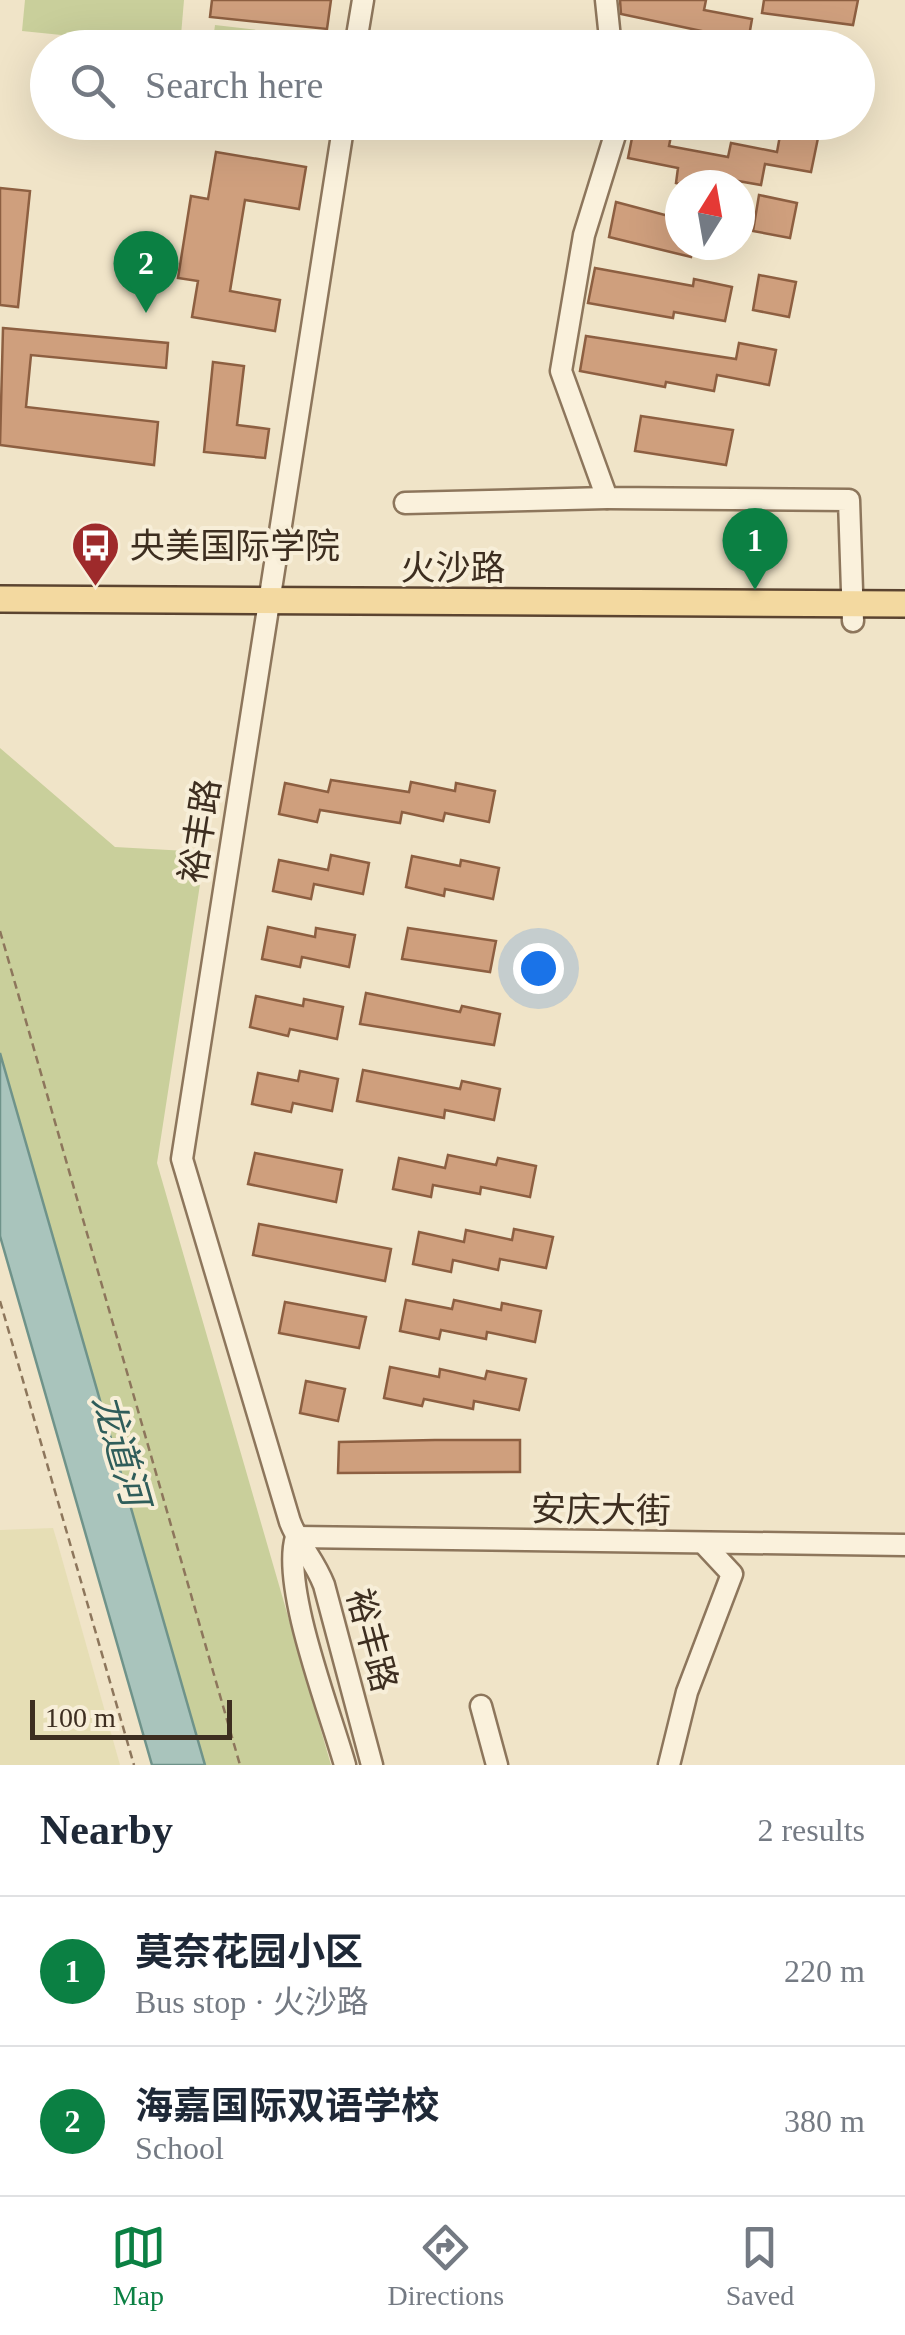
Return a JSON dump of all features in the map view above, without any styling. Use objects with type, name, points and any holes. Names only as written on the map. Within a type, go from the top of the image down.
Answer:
[{"type":"main road","name":"火沙路","points":[[0,599],[268,610]]},
{"type":"main road","name":"火沙路","points":[[852,612],[905,604]]},
{"type":"main road","name":"火沙路","points":[[0,616],[268,610],[852,612],[905,620]]},
{"type":"street","points":[[359,30],[363,0]]},
{"type":"street","points":[[606,0],[609,30]]},
{"type":"street","name":"裕丰路","points":[[341,140],[182,1160],[296,1537],[313,1557],[324,1585],[372,1765]]},
{"type":"street","points":[[607,498],[561,372],[584,235],[613,140]]},
{"type":"street","points":[[405,503],[607,498],[848,500],[852,612]]},
{"type":"street","name":"裕丰路","points":[[296,1537],[290,1556],[296,1592],[345,1765]]},
{"type":"street","name":"安庆大街","points":[[296,1537],[905,1544]]},
{"type":"street","points":[[669,1765],[687,1692],[732,1574],[704,1544]]},
{"type":"street","points":[[481,1706],[498,1765]]},
{"type":"path","points":[[0,931],[240,1765]]},
{"type":"path","points":[[0,1301],[134,1765]]},
{"type":"shaded area","points":[[53,1528],[120,1765],[0,1765],[0,1530]]},
{"type":"green space","points":[[25,0],[184,0],[181,30],[22,31]]},
{"type":"green space","points":[[215,25],[257,30],[214,30]]},
{"type":"green space","points":[[0,748],[115,847],[205,852],[157,1163],[331,1765],[205,1765],[0,1053]]},
{"type":"water","name":"龙道河","points":[[0,1053],[205,1765],[152,1765],[0,1236]]},
{"type":"building","points":[[212,0],[331,0],[327,29],[210,17]]},
{"type":"building","points":[[620,0],[706,0],[704,10],[752,19],[750,30],[697,30],[621,14]]},
{"type":"building","points":[[764,0],[858,0],[853,25],[762,13]]},
{"type":"building","points":[[632,140],[670,140],[669,146],[728,157],[731,143],[777,152],[779,140],[818,140],[811,172],[765,164],[761,185],[755,184],[755,170],[678,168],[628,158]]},
{"type":"building","points":[[216,152],[306,167],[299,209],[245,200],[230,291],[280,300],[275,331],[192,317],[198,281],[178,278],[191,196],[208,199]]},
{"type":"building","points":[[0,188],[30,191],[18,307],[0,305]]},
{"type":"building","points":[[759,195],[797,203],[790,238],[755,231]]},
{"type":"building","points":[[616,202],[665,215],[665,251],[609,237]]},
{"type":"building","points":[[595,268],[693,286],[694,279],[732,287],[725,321],[674,312],[673,318],[588,303]]},
{"type":"building","points":[[759,275],[796,282],[789,317],[753,310]]},
{"type":"building","points":[[3,328],[168,343],[166,368],[31,355],[26,407],[158,422],[154,465],[0,445]]},
{"type":"building","points":[[586,336],[736,359],[739,343],[776,350],[769,385],[717,375],[714,391],[666,382],[665,387],[580,371]]},
{"type":"building","points":[[213,362],[244,366],[237,425],[269,429],[265,458],[204,452]]},
{"type":"building","points":[[641,416],[733,430],[726,465],[635,451]]},
{"type":"building","points":[[331,780],[409,792],[411,782],[455,791],[456,783],[495,791],[489,822],[445,813],[443,821],[402,812],[400,823],[320,810],[317,822],[279,814],[285,783],[328,792]]},
{"type":"building","points":[[331,855],[369,863],[363,894],[314,884],[311,899],[273,891],[279,860],[328,870]]},
{"type":"building","points":[[412,856],[460,866],[461,860],[499,868],[493,899],[445,889],[444,896],[406,887]]},
{"type":"building","points":[[268,927],[315,937],[316,928],[355,935],[349,967],[302,957],[300,967],[262,959]]},
{"type":"building","points":[[408,928],[496,941],[490,972],[402,959]]},
{"type":"building","points":[[366,993],[460,1012],[462,1006],[500,1014],[494,1045],[360,1024]]},
{"type":"building","points":[[256,996],[303,1006],[304,999],[343,1007],[337,1039],[290,1029],[288,1036],[250,1027]]},
{"type":"building","points":[[363,1070],[460,1089],[462,1081],[500,1089],[494,1120],[445,1110],[444,1118],[357,1101]]},
{"type":"building","points":[[300,1071],[338,1079],[332,1111],[293,1103],[291,1112],[252,1104],[258,1073],[298,1081]]},
{"type":"building","points":[[255,1153],[342,1170],[336,1202],[248,1184]]},
{"type":"building","points":[[448,1155],[496,1165],[498,1158],[536,1166],[530,1197],[481,1187],[480,1194],[433,1185],[431,1197],[393,1189],[399,1158],[445,1168]]},
{"type":"building","points":[[259,1224],[391,1249],[385,1281],[253,1255]]},
{"type":"building","points":[[514,1229],[553,1237],[546,1268],[500,1259],[498,1270],[453,1260],[451,1272],[413,1264],[419,1232],[464,1242],[466,1230],[512,1240]]},
{"type":"building","points":[[406,1300],[452,1309],[454,1300],[501,1310],[502,1303],[541,1311],[535,1342],[487,1332],[486,1339],[441,1330],[439,1339],[400,1331]]},
{"type":"building","points":[[285,1302],[366,1317],[359,1348],[279,1333]]},
{"type":"building","points":[[390,1367],[439,1377],[440,1369],[485,1379],[487,1371],[526,1379],[519,1410],[474,1401],[473,1409],[424,1399],[422,1406],[384,1398]]},
{"type":"building","points":[[306,1381],[345,1389],[338,1421],[300,1413]]},
{"type":"building","points":[[520,1440],[520,1472],[338,1473],[339,1442]]},
{"type":"place","name":"海嘉国际双语学校","points":[[146,313]]},
{"type":"place","name":"央美国际学院","points":[[95,588]]},
{"type":"place","name":"莫奈花园小区","points":[[755,590]]}]
